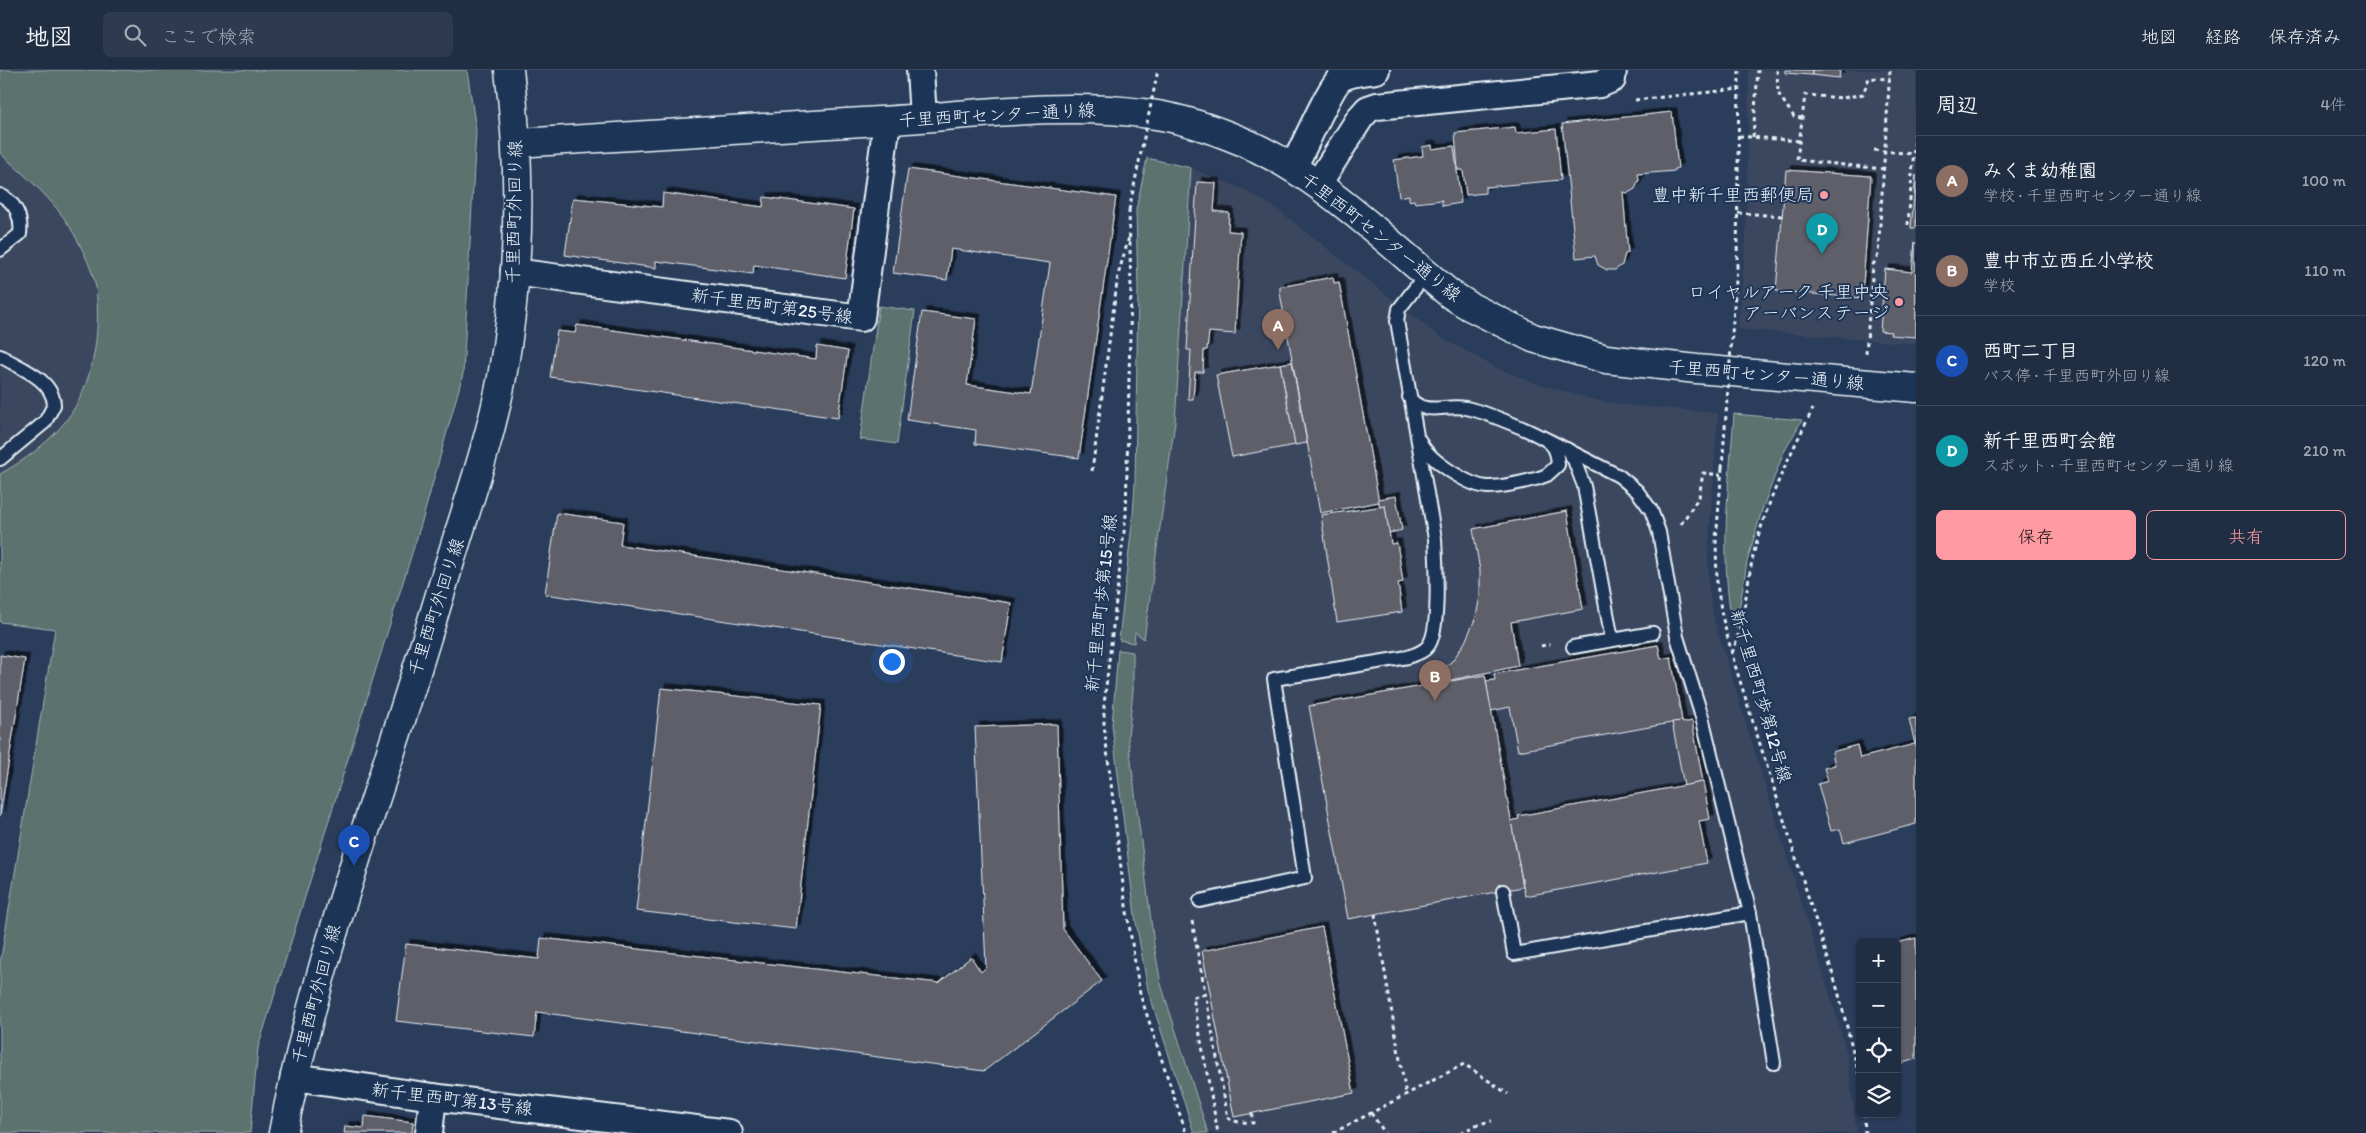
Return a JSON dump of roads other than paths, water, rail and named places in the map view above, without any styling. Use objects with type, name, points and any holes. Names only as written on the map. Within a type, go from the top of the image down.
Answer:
[{"type":"street","name":"千里西町外回り線","points":[[283,1133],[294,1077],[330,940],[482,460],[501,379],[514,272],[518,192],[517,143],[509,70]]},
{"type":"street","points":[[920,70],[923,117]]},
{"type":"street","points":[[1293,168],[1330,93],[1340,79],[1348,74],[1376,70]]},
{"type":"street","points":[[1318,184],[1360,118],[1368,110],[1377,106],[1600,84],[1612,79],[1613,70]]},
{"type":"street","name":"千里西町センター通り線","points":[[517,143],[923,117],[1097,109],[1142,113],[1170,118],[1229,136],[1293,168],[1318,184],[1426,274],[1471,307],[1533,338],[1606,359],[1916,388]]},
{"type":"street","name":"新千里西町第25号線","points":[[514,272],[861,318],[887,120]]},
{"type":"street","name":"新千里西町第13号線","points":[[294,1077],[433,1097],[729,1133]]},
{"type":"street","points":[[429,1133],[433,1097]]},
{"type":"lane","points":[[0,195],[12,204],[19,213],[22,224],[20,234],[0,250]]},
{"type":"lane","points":[[1200,901],[1306,878],[1274,679],[1408,657],[1429,646],[1436,610],[1437,570],[1428,494],[1409,397],[1397,321],[1399,309],[1426,274]]},
{"type":"lane","points":[[0,356],[44,383],[52,392],[54,405],[45,422],[29,438],[0,459]]},
{"type":"lane","points":[[1409,397],[1415,405],[1422,409],[1463,407],[1542,437],[1619,476],[1637,491],[1651,510],[1664,558],[1677,637],[1702,717],[1750,913],[1774,1063]]},
{"type":"lane","points":[[1415,427],[1422,445],[1438,462],[1477,486],[1490,487],[1539,478],[1554,470],[1558,464],[1556,450],[1542,437]]},
{"type":"lane","points":[[1567,449],[1574,460],[1584,486],[1612,640]]},
{"type":"lane","points":[[1573,647],[1653,633]]},
{"type":"lane","points":[[1503,891],[1514,954],[1750,913]]},
{"type":"place","name":"豊中新千里西郵便局","points":[[1824,195]]},
{"type":"place","name":"新千里西町会館","points":[[1822,254]]},
{"type":"place","name":"ロイヤルアーク 千里中央 アーバンステージ","points":[[1899,302]]},
{"type":"place","name":"みくま幼稚園","points":[[1278,350]]},
{"type":"place","name":"豊中市立西丘小学校","points":[[1435,701]]},
{"type":"place","name":"西町二丁目","points":[[354,866]]}]
